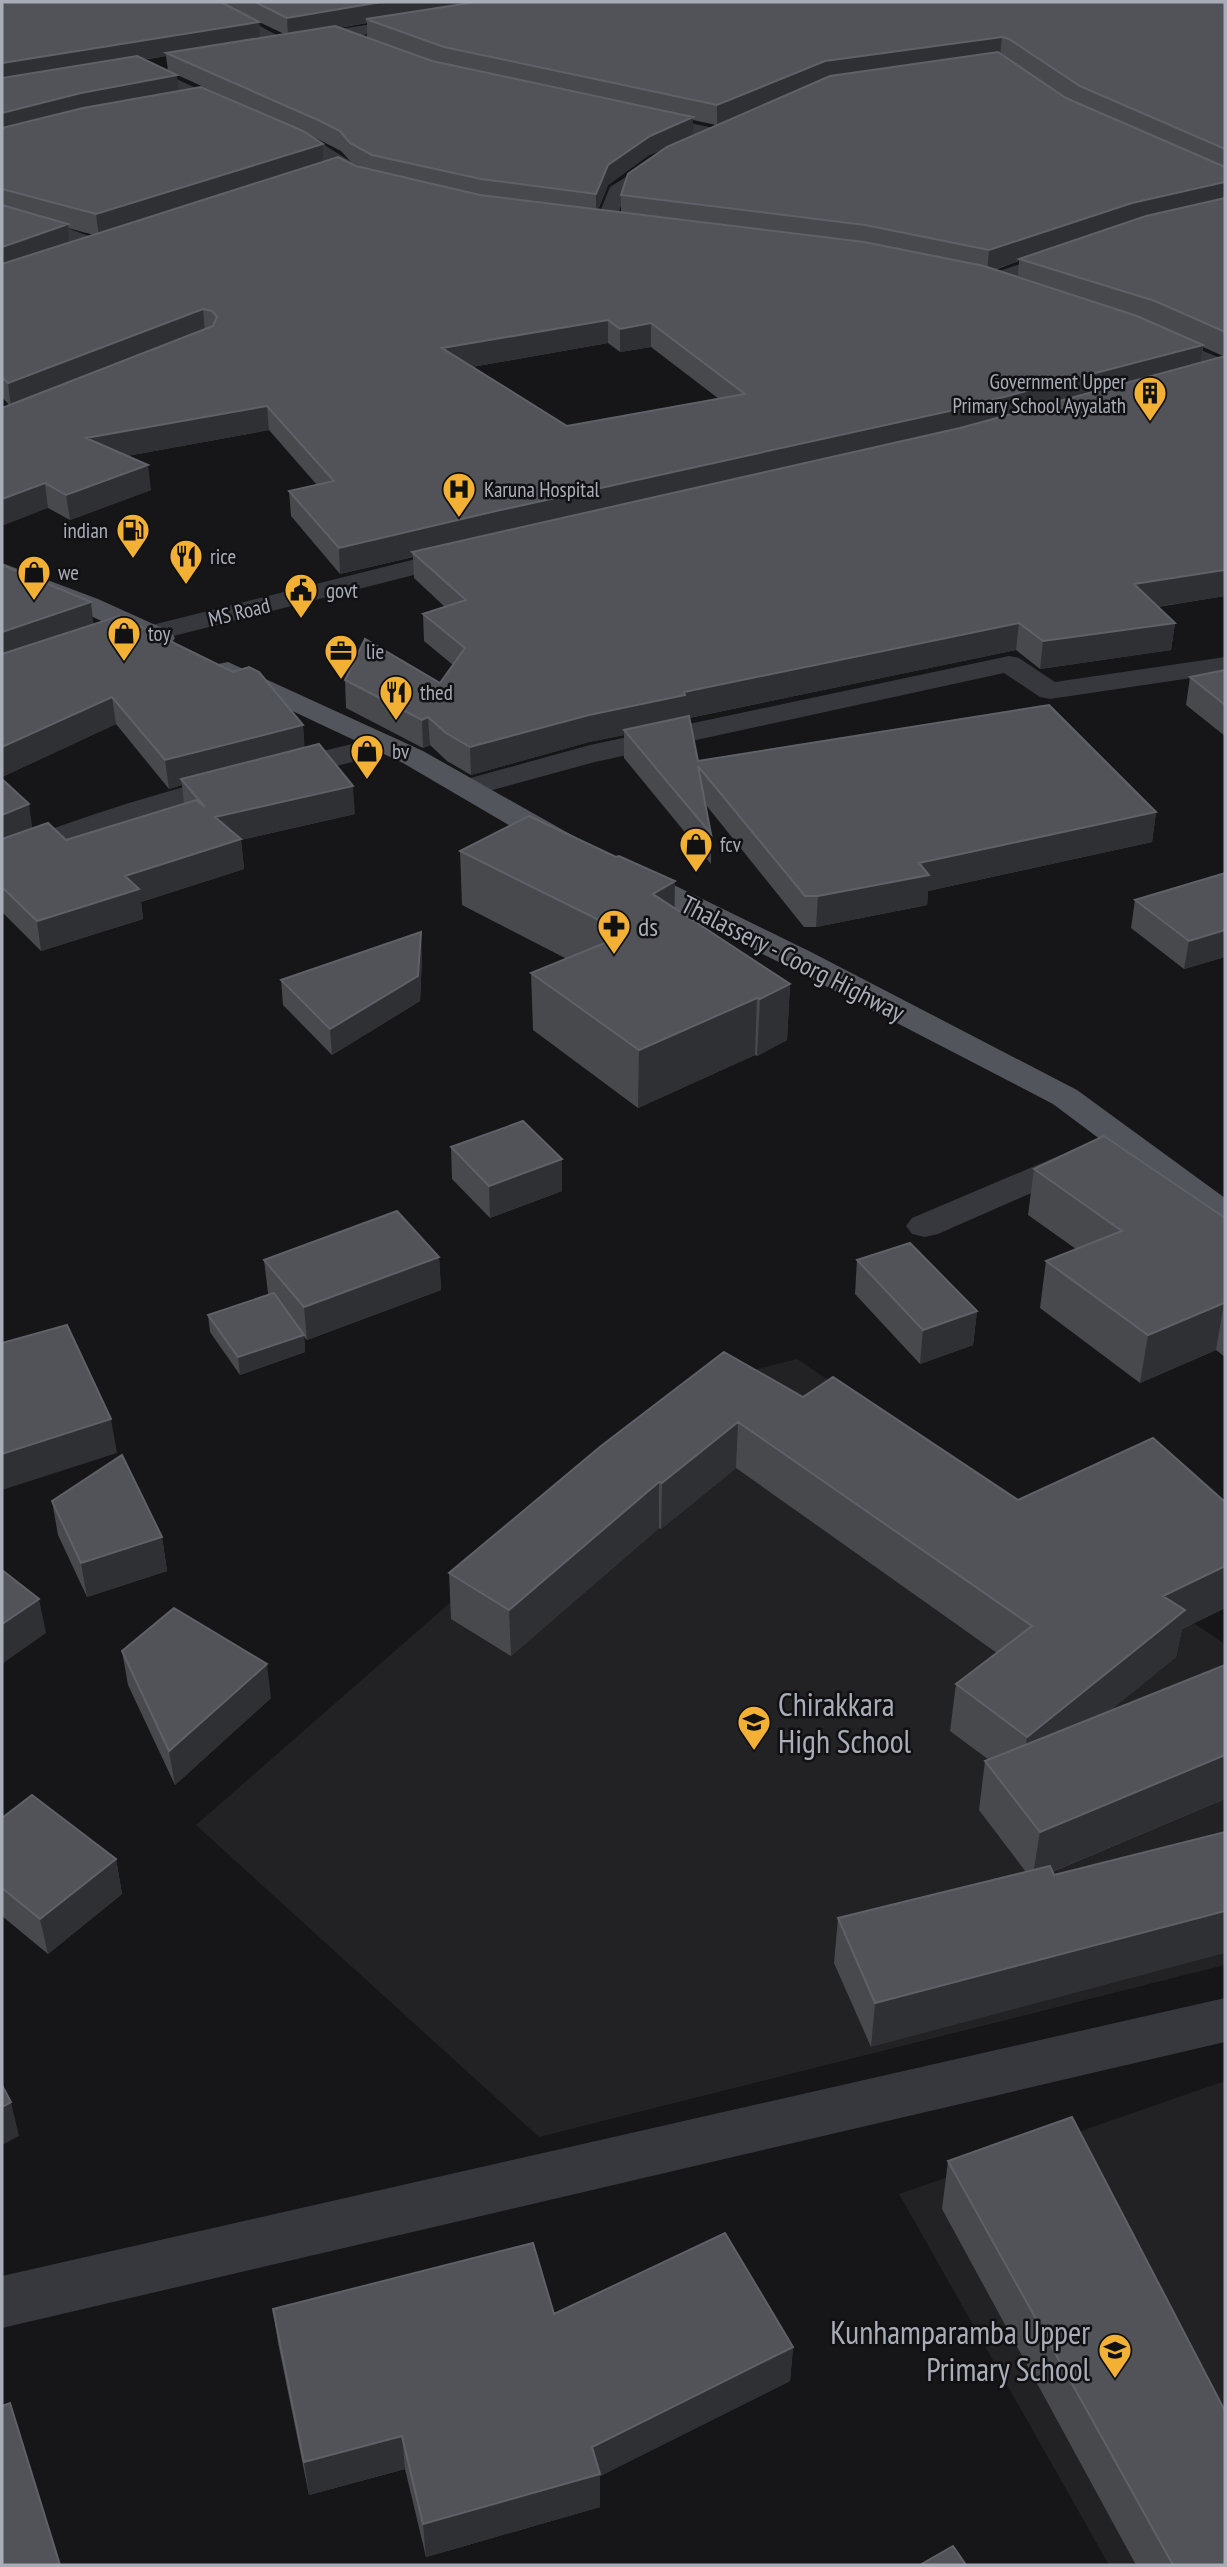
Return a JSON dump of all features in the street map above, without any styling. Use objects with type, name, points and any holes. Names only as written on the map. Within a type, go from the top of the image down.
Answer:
[{"type":"main road","name":"Thalassery - Coorg Highway","points":[[2,571],[143,630],[387,745],[597,860],[812,966],[1065,1097],[1225,1215]]},
{"type":"street","points":[[202,2],[263,30],[284,43]]},
{"type":"street","points":[[258,47],[430,21]]},
{"type":"street","points":[[336,35],[373,49]]},
{"type":"street","points":[[166,63],[134,68],[312,145],[333,158],[342,168],[365,181],[396,190]]},
{"type":"street","points":[[169,104],[204,98]]},
{"type":"street","points":[[603,224],[617,191],[658,161],[725,132],[626,115]]},
{"type":"street","points":[[316,176],[342,168]]},
{"type":"street","points":[[2,217],[104,244],[74,255]]},
{"type":"street","points":[[1040,298],[982,279],[1087,248]]},
{"type":"street","points":[[1130,328],[1225,370]]},
{"type":"street","points":[[1198,378],[1225,370]]},
{"type":"street","name":"MS Road","points":[[98,639],[484,550]]},
{"type":"street","points":[[467,788],[590,754],[1009,664],[1050,691],[1225,665]]},
{"type":"street","points":[[2,859],[47,839],[155,803],[267,771],[387,745]]},
{"type":"street","points":[[925,1226],[1122,1139]]},
{"type":"street","points":[[2,2302],[1225,2020]]},
{"type":"shaded area","points":[[797,1359],[1225,1644],[1225,1965],[539,2137],[196,1825],[701,1383]]},
{"type":"shaded area","name":"Kunhamparamba Upper Primary School","points":[[1225,2081],[1225,2565],[1109,2565],[899,2194]]},
{"type":"building","points":[[2,2],[221,2],[259,22],[2,63]]},
{"type":"building","points":[[255,2],[381,2],[287,18]]},
{"type":"building","points":[[476,2],[1225,2],[1225,149],[1080,86],[1002,37],[825,61],[717,105],[444,47],[366,19]]},
{"type":"building","points":[[335,26],[432,61],[693,117],[650,136],[608,165],[596,194],[481,179],[372,155],[350,143],[340,131],[318,120],[166,53]]},
{"type":"building","points":[[998,52],[1066,98],[1225,167],[1225,182],[1132,203],[989,250],[865,225],[621,195],[628,174],[667,147],[830,76]]},
{"type":"building","points":[[137,56],[177,75],[81,93],[2,113],[2,78]]},
{"type":"building","points":[[201,87],[303,131],[323,144],[96,214],[2,189],[2,128],[83,108]]},
{"type":"building","points":[[338,157],[356,166],[480,195],[864,242],[984,266],[1137,316],[1203,345],[954,410],[339,548],[289,491],[334,481],[267,406],[86,438],[148,465],[66,495],[45,483],[2,499],[2,408],[213,326],[217,317],[212,311],[203,309],[8,383],[2,377],[2,264]],"holes":[[[608,320],[620,329],[651,323],[745,394],[567,426],[442,348]]]},
{"type":"building","points":[[1225,198],[1225,332],[1155,301],[1019,259],[1146,216]]},
{"type":"building","points":[[2,205],[68,224],[2,247]]},
{"type":"building","points":[[1225,356],[1225,570],[1134,584],[1175,623],[1043,641],[1019,623],[684,692],[685,695],[589,715],[470,747],[446,733],[428,717],[422,720],[345,680],[365,639],[440,683],[465,648],[423,614],[466,600],[412,552],[960,428]]},
{"type":"building","points":[[2,565],[91,602],[2,632]]},
{"type":"building","points":[[119,616],[233,672],[249,667],[259,672],[303,725],[165,760],[112,697],[2,747],[2,654]]},
{"type":"building","points":[[1225,670],[1225,705],[1190,677]]},
{"type":"building","points":[[1049,705],[1156,812],[919,863],[929,875],[818,896],[805,896],[698,766],[711,834],[624,730],[689,716],[698,761]]},
{"type":"building","points":[[319,744],[353,786],[215,817],[241,839],[125,876],[139,889],[37,921],[2,887],[2,839],[48,823],[66,840],[196,800],[205,807],[181,779]]},
{"type":"building","points":[[2,779],[29,804],[2,815]]},
{"type":"building","points":[[529,816],[675,881],[653,894],[790,984],[639,1050],[531,973],[627,934],[460,851]]},
{"type":"building","points":[[1225,873],[1225,930],[1189,941],[1135,900]]},
{"type":"building","points":[[421,932],[418,976],[330,1029],[281,980]]},
{"type":"building","points":[[523,1121],[562,1159],[489,1186],[451,1147]]},
{"type":"building","points":[[1104,1136],[1225,1218],[1225,1304],[1148,1335],[1046,1261],[1122,1231],[1034,1169]]},
{"type":"building","points":[[397,1211],[439,1257],[304,1307],[264,1260]]},
{"type":"building","points":[[910,1243],[977,1311],[923,1330],[857,1260]]},
{"type":"building","points":[[274,1293],[304,1335],[238,1357],[208,1315]]},
{"type":"building","points":[[67,1325],[111,1419],[2,1454],[2,1343]]},
{"type":"building","points":[[724,1352],[803,1397],[833,1377],[1018,1500],[1153,1438],[1225,1502],[1225,1566],[1163,1596],[1185,1610],[1027,1737],[956,1684],[1032,1626],[738,1422],[662,1483],[659,1482],[509,1610],[449,1573],[601,1446]]},
{"type":"building","points":[[122,1455],[162,1537],[81,1563],[52,1501]]},
{"type":"building","points":[[2,1570],[39,1599],[2,1624]]},
{"type":"building","points":[[174,1608],[267,1664],[169,1751],[122,1651]]},
{"type":"building","points":[[1225,1665],[1225,1755],[1040,1832],[985,1761]]},
{"type":"building","points":[[32,1795],[116,1859],[40,1919],[2,1888],[2,1818]]},
{"type":"building","points":[[1225,1832],[1225,1911],[875,2003],[838,1918],[1050,1866],[1054,1875]]},
{"type":"building","points":[[2,2085],[11,2102],[2,2107]]},
{"type":"building","points":[[1072,2117],[1225,2411],[1225,2565],[1173,2565],[948,2161]]},
{"type":"building","points":[[725,2233],[793,2347],[592,2447],[600,2474],[423,2524],[402,2436],[304,2462],[273,2309],[533,2243],[554,2314]]},
{"type":"building","points":[[10,2403],[60,2565],[2,2565],[2,2406]]},
{"type":"building","points":[[953,2546],[966,2565],[920,2565]]},
{"type":"place","name":"Government Upper Primary School Ayyalath","points":[[1150,423]]},
{"type":"place","name":"Karuna Hospital","points":[[459,519]]},
{"type":"place","name":"indian","points":[[133,560]]},
{"type":"place","name":"rice","points":[[186,586]]},
{"type":"place","name":"we","points":[[34,602]]},
{"type":"place","name":"govt","points":[[301,620]]},
{"type":"place","name":"toy","points":[[124,663]]},
{"type":"place","name":"lie","points":[[341,681]]},
{"type":"place","name":"thed","points":[[396,722]]},
{"type":"place","name":"bv","points":[[367,781]]},
{"type":"place","name":"fcv","points":[[696,874]]},
{"type":"place","name":"ds","points":[[614,956]]},
{"type":"place","name":"Chirakkara High School","points":[[754,1752]]},
{"type":"place","name":"Kunhamparamba Upper Primary School","points":[[1115,2380]]}]
